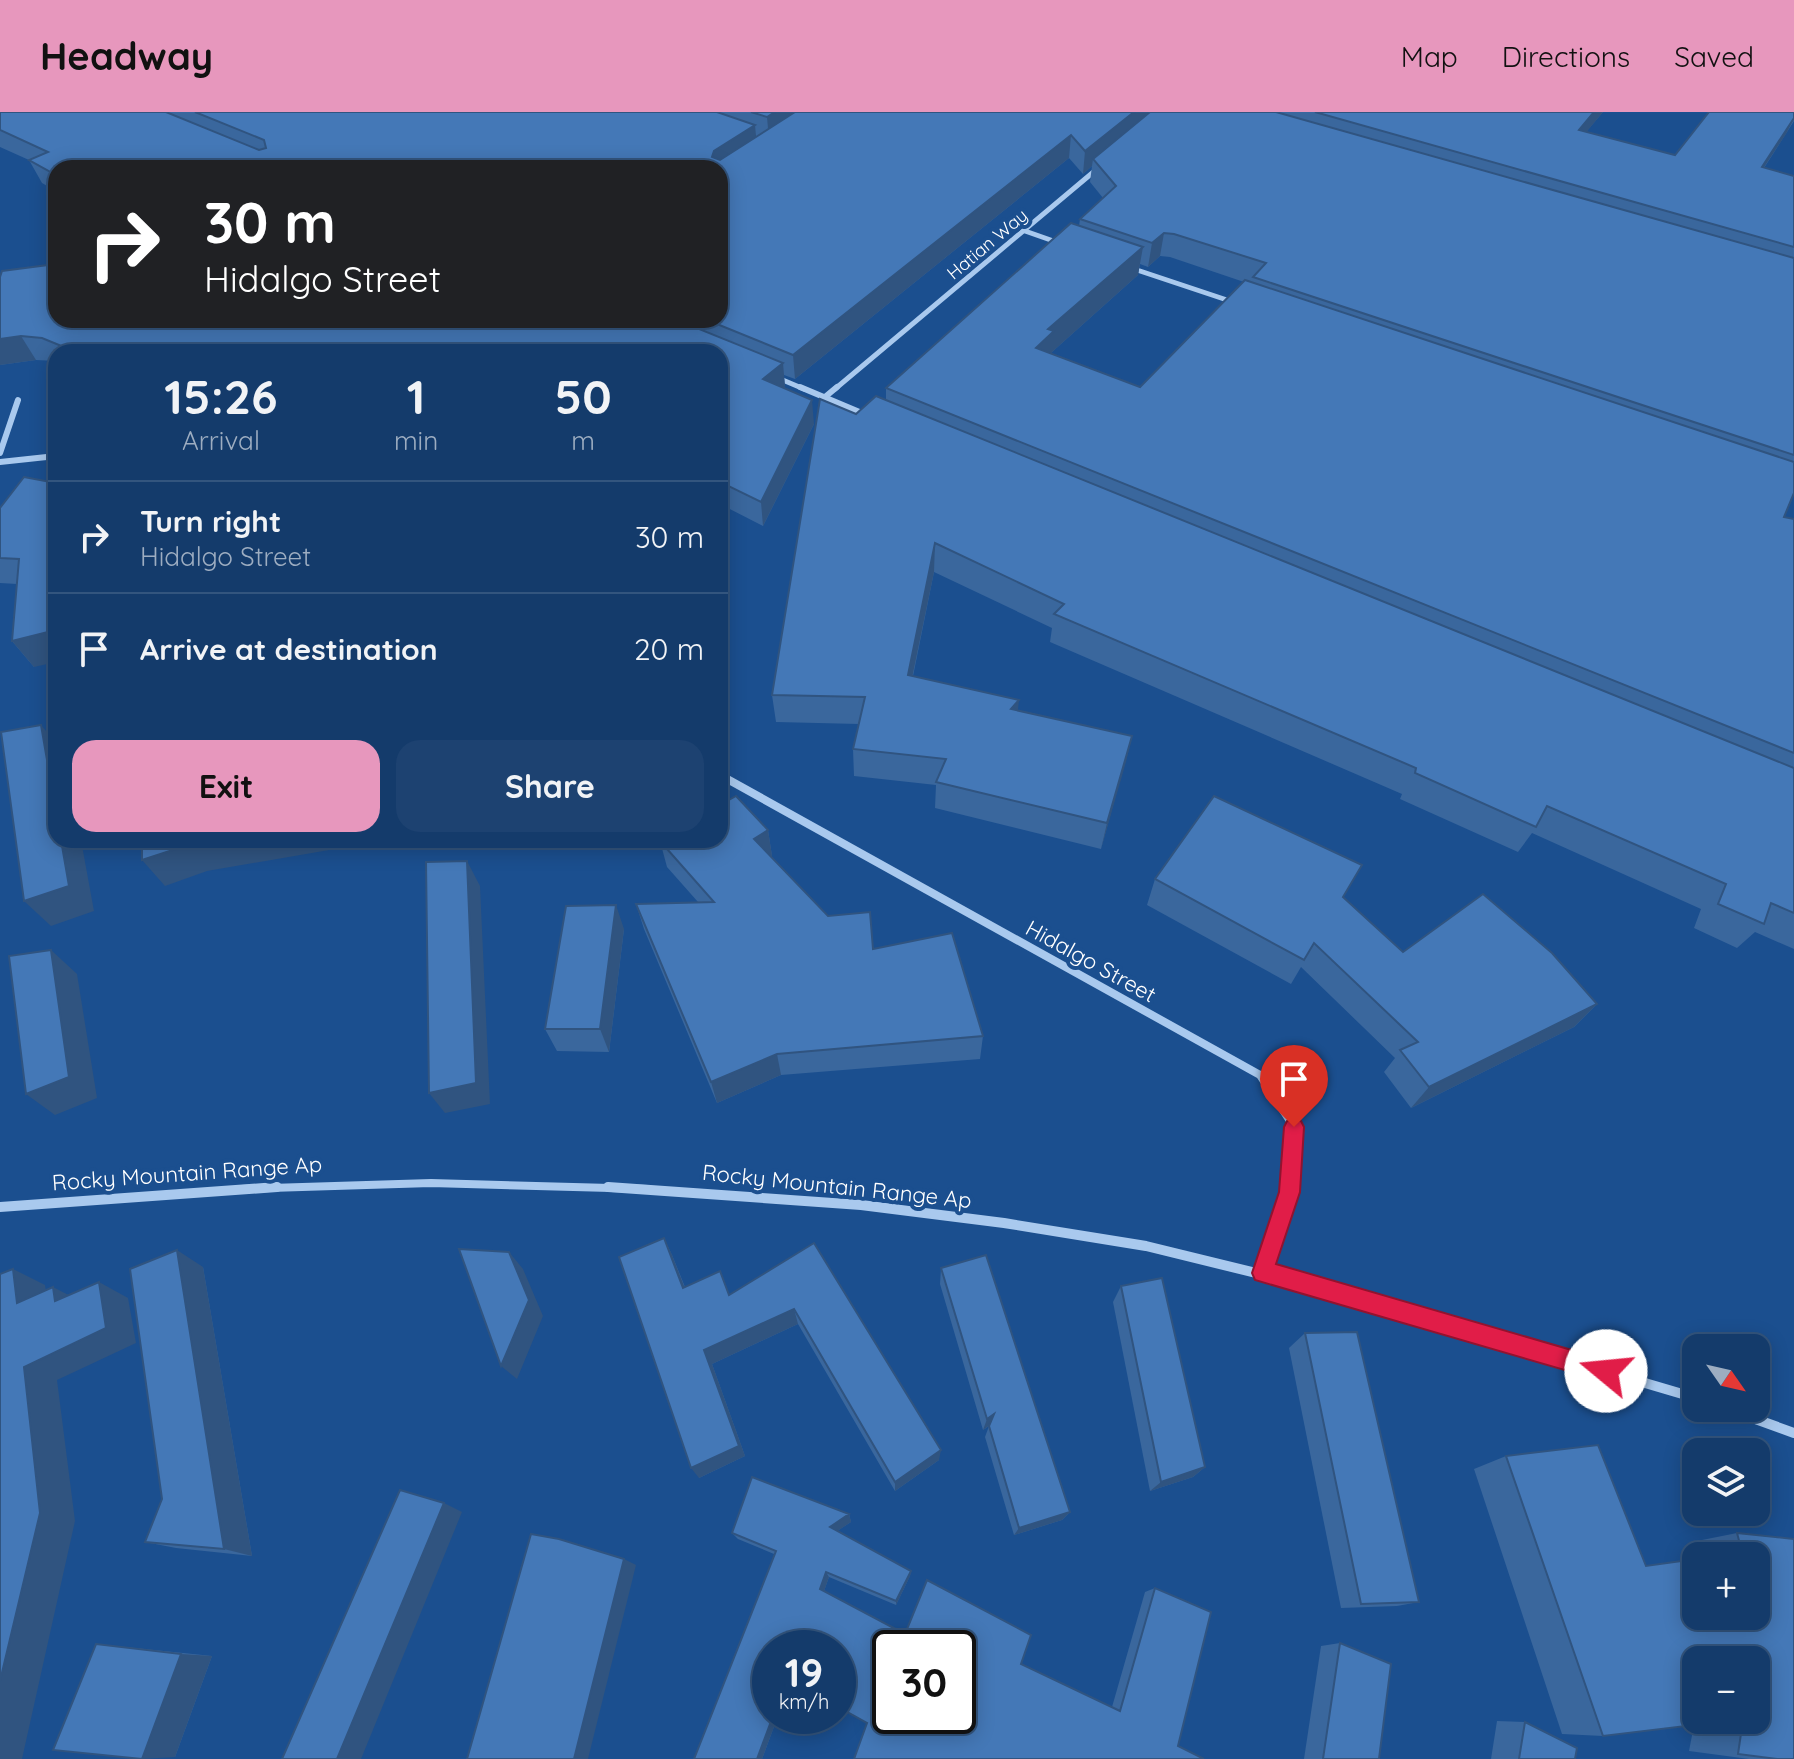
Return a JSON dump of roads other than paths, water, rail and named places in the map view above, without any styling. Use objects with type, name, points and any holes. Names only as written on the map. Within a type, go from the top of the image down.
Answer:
[{"type":"street","name":"Hatian Way","points":[[825,397],[1106,161]]},
{"type":"street","points":[[1025,231],[1069,246]]},
{"type":"street","points":[[1129,267],[1248,308]]},
{"type":"street","points":[[773,376],[883,421]]},
{"type":"street","points":[[0,453],[18,400]]},
{"type":"street","points":[[0,462],[48,457]]},
{"type":"street","name":"Hidalgo Street","points":[[728,779],[1260,1075],[1294,1127],[1289,1192],[1263,1273]]},
{"type":"street","name":"Rocky Mountain Range Ap","points":[[0,1207],[238,1186],[421,1182],[617,1186],[905,1208],[1147,1247],[1287,1276],[1682,1394]]},
{"type":"street","points":[[1764,1422],[1794,1433]]}]
